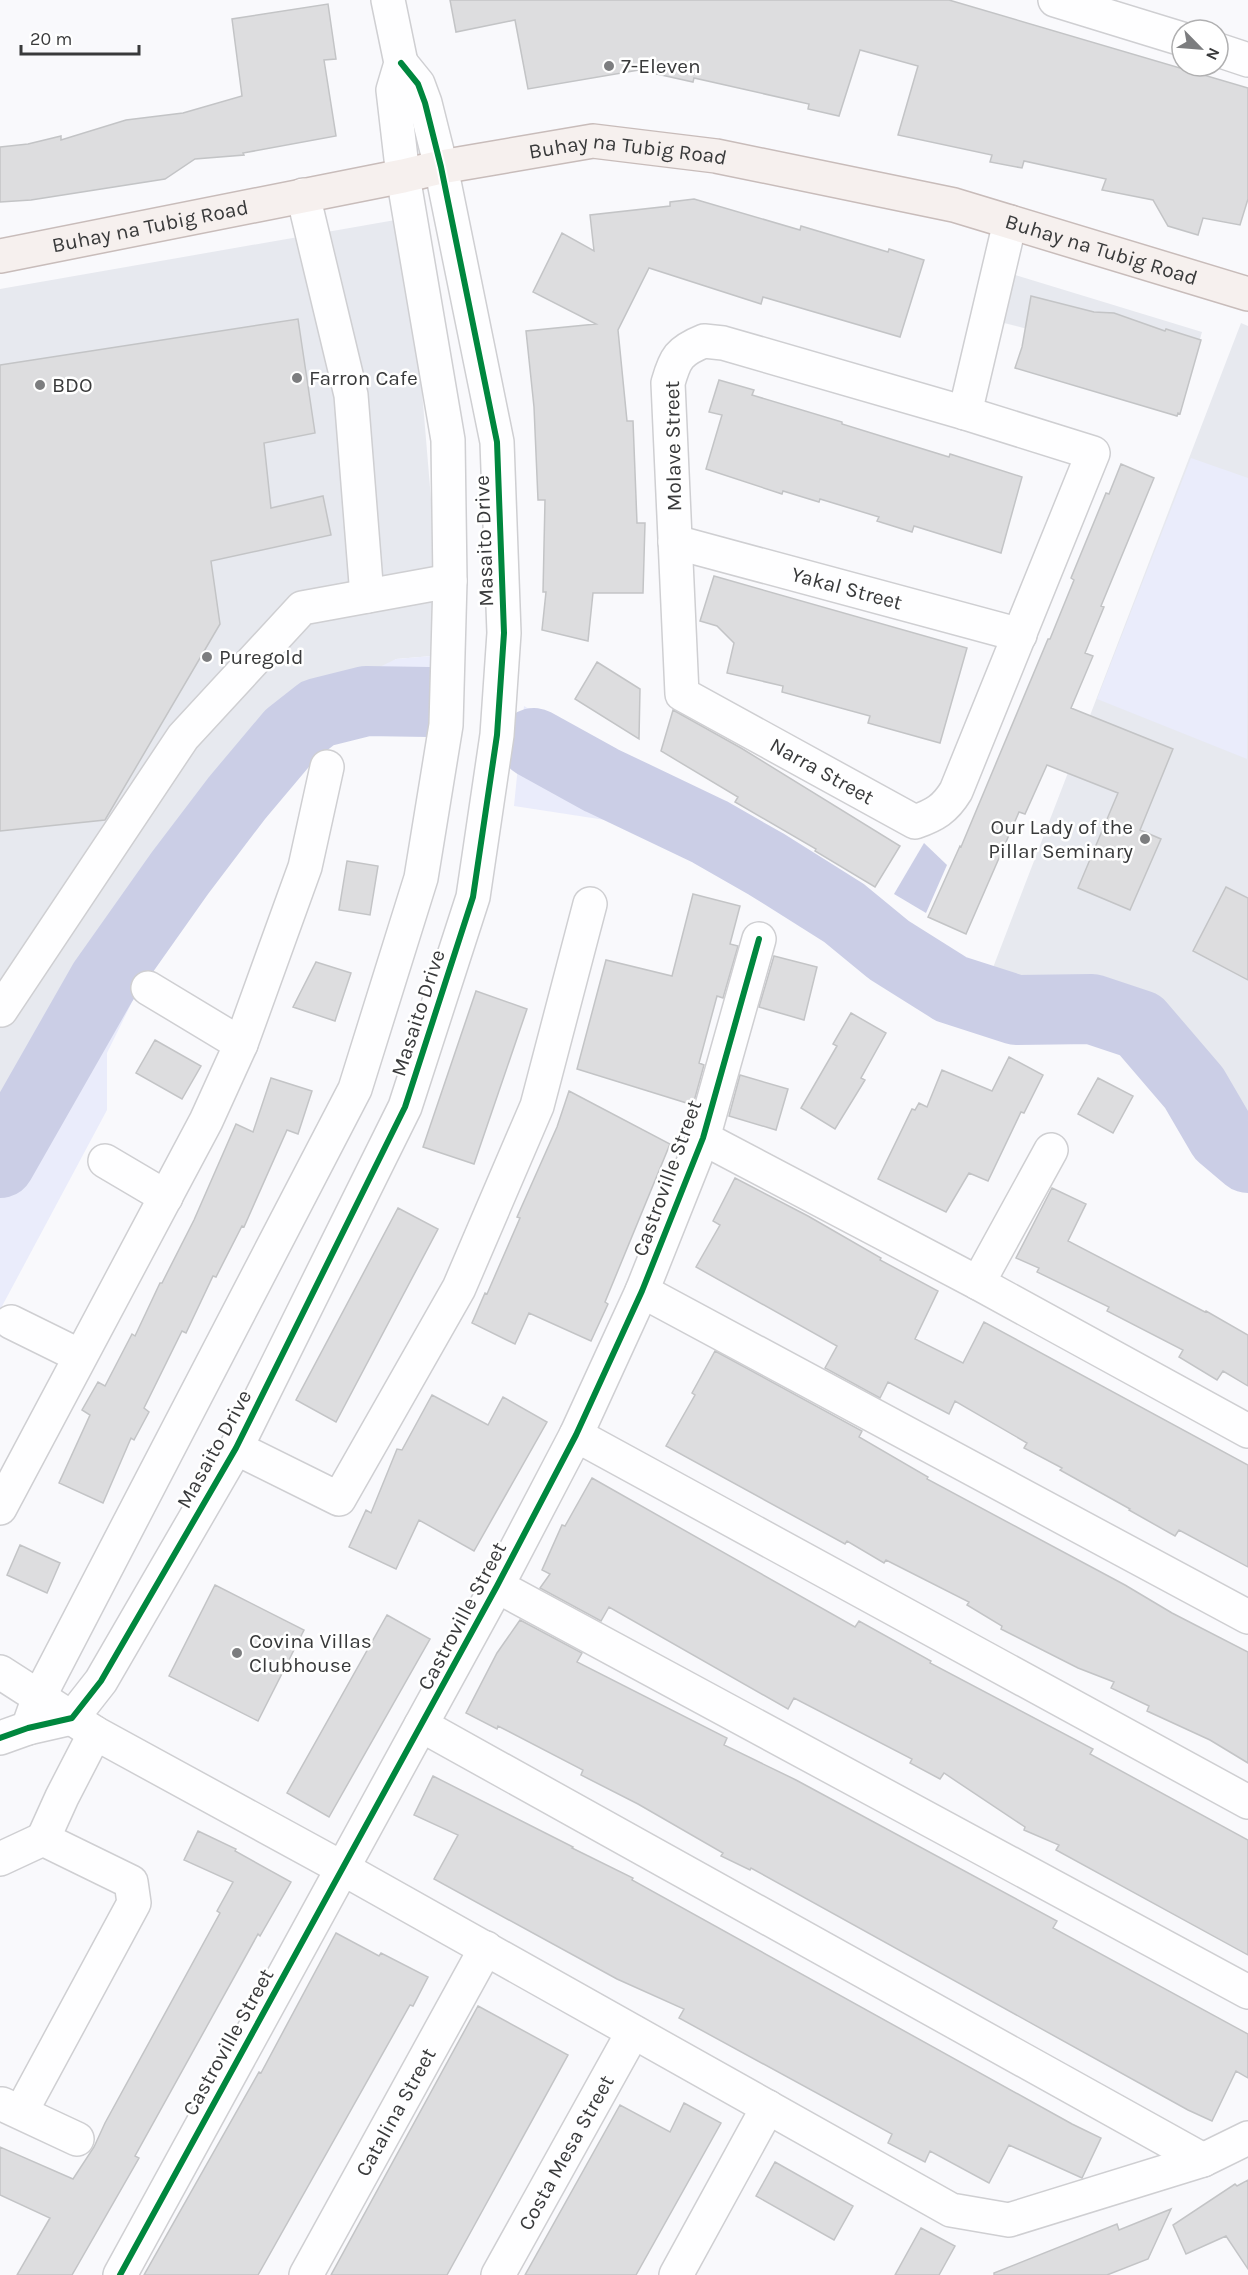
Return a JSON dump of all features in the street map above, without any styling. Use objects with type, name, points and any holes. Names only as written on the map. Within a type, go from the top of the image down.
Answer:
[{"type":"main road","name":"Buhay na Tubig Road","points":[[0,256],[441,167],[593,141],[716,156],[954,205],[1248,294]]},
{"type":"street","points":[[387,0],[401,63]]},
{"type":"street","points":[[1055,0],[1105,7],[1170,34]]},
{"type":"street","points":[[1230,54],[1248,60]]},
{"type":"street","name":"Masaito Drive","points":[[14,1733],[84,1725],[101,1681],[236,1448],[405,1107],[473,897],[497,735],[504,633],[497,442],[441,167],[422,92],[401,63]]},
{"type":"street","name":"Masaito Drive","points":[[14,1733],[39,1697],[355,1089],[421,878],[446,725],[450,581],[448,440],[403,176],[393,90],[401,63]]},
{"type":"street","points":[[303,195],[351,395],[367,596]]},
{"type":"street","points":[[965,413],[1010,222]]},
{"type":"street","name":"Molave Street","points":[[682,694],[668,384],[674,362],[686,348],[704,341],[723,343],[965,413],[1093,453],[956,791]]},
{"type":"street","name":"Yakal Street","points":[[675,542],[1020,635]]},
{"type":"street","points":[[1,1010],[183,737],[302,608],[450,581]]},
{"type":"street","name":"Narra Street","points":[[682,694],[915,822],[939,812],[948,805],[956,791]]},
{"type":"street","points":[[446,725],[497,735]]},
{"type":"street","points":[[1,1504],[206,1121],[241,1044],[305,867],[327,767]]},
{"type":"street","points":[[236,1448],[339,1499],[459,1288],[537,1107],[590,904]]},
{"type":"street","name":"Castroville Street","points":[[120,2275],[497,1586],[576,1435],[642,1292],[703,1138],[759,939]]},
{"type":"street","points":[[148,988],[241,1044]]},
{"type":"street","points":[[703,1138],[978,1283],[1248,1431]]},
{"type":"street","points":[[978,1283],[1052,1150]]},
{"type":"street","points":[[105,1161],[166,1197]]},
{"type":"street","points":[[642,1292],[1248,1617]]},
{"type":"street","points":[[10,1322],[80,1356]]},
{"type":"street","points":[[576,1435],[1248,1802]]},
{"type":"street","points":[[497,1586],[1248,1992]]},
{"type":"street","points":[[0,1672],[84,1725],[951,2210],[1009,2220],[1203,2160],[1248,2138]]},
{"type":"street","points":[[0,1859],[43,1839],[62,1797],[84,1725]]},
{"type":"street","points":[[421,1725],[1203,2160]]},
{"type":"street","points":[[43,1839],[130,1882],[134,1903],[10,2108],[77,2139]]},
{"type":"street","name":"Catalina Street","points":[[306,2275],[486,1948]]},
{"type":"street","name":"Costa Mesa Street","points":[[498,2275],[633,2032]]},
{"type":"street","points":[[676,2275],[768,2107]]},
{"type":"shaded area","name":"Puregold","points":[[401,219],[417,331],[433,523],[432,656],[396,659],[192,812],[61,988],[0,1098],[0,289]]},
{"type":"shaded area","points":[[1012,274],[1202,332],[1191,371],[1000,322]]},
{"type":"shaded area","name":"Our Lady of the Pillar Seminary","points":[[1241,323],[1248,326],[1248,1149],[1222,1085],[1178,1033],[1125,1001],[989,978]]},
{"type":"shaded area","points":[[1191,458],[1248,478],[1247,759],[1097,699]]},
{"type":"shaded area","points":[[432,656],[431,726],[343,736],[307,747],[177,929],[135,996],[107,1053],[107,1110],[0,1310],[0,1098],[61,988],[192,812],[273,719],[396,659]]},
{"type":"shaded area","points":[[524,706],[989,978],[1125,1001],[1178,1033],[1222,1085],[1248,1149],[1248,1187],[1196,1134],[1122,1032],[1047,1032],[949,1025],[855,947],[790,897],[705,850],[651,827],[514,806]]},
{"type":"water","points":[[924,843],[947,865],[926,913],[894,894]]},
{"type":"building","points":[[450,0],[949,0],[1170,65],[1170,78],[1214,78],[1248,88],[1248,199],[1240,225],[1203,218],[1198,235],[1168,226],[1153,200],[1102,190],[1106,179],[1024,161],[1022,168],[990,162],[992,155],[898,135],[918,66],[860,50],[839,116],[808,109],[809,104],[694,78],[693,82],[639,70],[528,89],[515,20],[456,32]]},
{"type":"building","points":[[328,4],[336,59],[324,60],[336,136],[243,153],[244,155],[195,159],[165,179],[31,200],[0,202],[0,147],[28,144],[61,136],[61,140],[126,120],[183,113],[242,96],[232,19]]},
{"type":"building","points":[[694,199],[800,230],[801,226],[888,252],[889,249],[924,260],[900,337],[763,297],[761,304],[649,268],[618,330],[627,421],[633,421],[637,523],[645,523],[643,593],[593,593],[588,641],[542,630],[546,592],[543,592],[545,500],[538,500],[534,407],[526,331],[596,324],[533,292],[562,233],[594,251],[590,215],[670,206],[670,202]]},
{"type":"building","points":[[1031,296],[1094,312],[1114,313],[1165,331],[1166,329],[1201,340],[1180,414],[1178,413],[1177,416],[1015,368],[1022,347]]},
{"type":"building","points":[[298,319],[315,433],[264,443],[271,508],[323,496],[331,535],[211,561],[220,624],[105,820],[0,831],[0,365]]},
{"type":"building","points":[[719,380],[754,390],[752,395],[842,422],[842,424],[1022,477],[1001,553],[914,526],[912,532],[877,521],[879,517],[820,499],[819,502],[783,491],[782,494],[706,469],[722,415],[709,412]]},
{"type":"building","points":[[1121,464],[1154,478],[1101,606],[1104,607],[1085,653],[1093,656],[1071,708],[1173,749],[1140,830],[1161,839],[1130,910],[1078,888],[1118,793],[1047,765],[1025,814],[1019,812],[966,934],[928,917],[961,847],[1048,639],[1050,639],[1074,580],[1071,578],[1106,493],[1109,494]]},
{"type":"building","points":[[714,576],[967,648],[940,743],[868,723],[870,716],[782,692],[783,686],[727,673],[734,643],[717,626],[700,621]]},
{"type":"building","points":[[597,662],[640,689],[639,739],[575,699]]},
{"type":"building","points":[[673,710],[741,748],[900,846],[875,887],[815,851],[816,849],[735,802],[738,797],[661,751]]},
{"type":"building","points":[[347,861],[378,866],[370,915],[339,910]]},
{"type":"building","points":[[1226,887],[1248,898],[1248,980],[1193,951]]},
{"type":"building","points":[[693,894],[740,906],[730,944],[738,946],[723,998],[717,996],[699,1063],[704,1065],[693,1105],[577,1069],[606,960],[672,976]]},
{"type":"building","points":[[774,956],[817,967],[804,1020],[759,1007]]},
{"type":"building","points":[[316,962],[351,973],[335,1021],[293,1007]]},
{"type":"building","points":[[476,991],[527,1009],[474,1164],[423,1147]]},
{"type":"building","points":[[851,1013],[886,1033],[861,1078],[865,1080],[835,1129],[801,1108],[837,1046],[833,1044]]},
{"type":"building","points":[[155,1040],[201,1066],[182,1099],[136,1073]]},
{"type":"building","points":[[1009,1057],[1043,1075],[1024,1113],[1021,1112],[988,1181],[969,1173],[946,1212],[878,1179],[912,1109],[915,1110],[919,1103],[927,1107],[942,1070],[992,1091]]},
{"type":"building","points":[[740,1075],[788,1089],[776,1130],[729,1116]]},
{"type":"building","points":[[271,1078],[312,1091],[298,1134],[287,1130],[244,1227],[242,1226],[216,1277],[213,1276],[186,1333],[182,1331],[144,1408],[149,1412],[134,1440],[131,1438],[103,1503],[59,1483],[90,1415],[82,1410],[98,1382],[105,1386],[132,1334],[135,1336],[194,1220],[236,1124],[253,1132]]},
{"type":"building","points":[[1098,1078],[1133,1096],[1113,1133],[1078,1114]]},
{"type":"building","points":[[569,1091],[670,1144],[605,1302],[608,1304],[591,1341],[529,1313],[515,1344],[472,1323],[520,1218],[517,1217],[557,1127]]},
{"type":"building","points":[[735,1178],[808,1216],[881,1258],[880,1260],[938,1291],[915,1339],[963,1363],[984,1322],[1248,1465],[1248,1567],[1179,1530],[1175,1536],[1129,1510],[1060,1470],[1062,1468],[1024,1448],[1027,1443],[955,1401],[949,1414],[888,1382],[880,1398],[825,1368],[837,1346],[696,1267],[720,1225],[713,1221]]},
{"type":"building","points":[[1052,1188],[1086,1204],[1068,1241],[1206,1311],[1248,1335],[1248,1386],[1223,1371],[1217,1380],[1179,1357],[1183,1350],[1107,1311],[1109,1307],[1037,1272],[1039,1268],[1016,1258]]},
{"type":"building","points":[[398,1208],[438,1229],[336,1422],[296,1400]]},
{"type":"building","points":[[715,1351],[862,1431],[859,1437],[928,1477],[927,1479],[1248,1652],[1248,1763],[1210,1740],[1147,1711],[1149,1706],[1111,1688],[1114,1682],[1078,1668],[1001,1629],[1002,1626],[967,1605],[969,1602],[886,1560],[884,1563],[847,1541],[845,1544],[666,1446],[695,1395],[692,1393]]},
{"type":"building","points":[[432,1395],[488,1425],[503,1397],[547,1422],[474,1551],[419,1520],[396,1569],[349,1547],[366,1510],[371,1513],[397,1449],[402,1450]]},
{"type":"building","points":[[592,1478],[855,1627],[859,1621],[931,1661],[930,1663],[1093,1749],[1090,1754],[1248,1840],[1248,1955],[1056,1850],[1059,1845],[1024,1830],[1025,1827],[944,1773],[940,1779],[910,1763],[912,1759],[794,1698],[788,1709],[609,1607],[601,1621],[540,1588],[550,1574],[542,1570],[562,1525],[565,1526]]},
{"type":"building","points":[[20,1545],[60,1563],[47,1593],[7,1575]]},
{"type":"building","name":"Covina Villas Clubhouse","points":[[215,1585],[304,1630],[258,1721],[169,1676]]},
{"type":"building","points":[[387,1615],[430,1639],[329,1817],[287,1793]]},
{"type":"building","points":[[520,1620],[582,1653],[577,1662],[727,1738],[724,1745],[796,1780],[1057,1921],[1053,1928],[1248,2034],[1248,2078],[1236,2071],[1212,2121],[1188,2110],[751,1868],[750,1870],[721,1856],[723,1853],[638,1804],[581,1775],[583,1770],[498,1726],[497,1729],[466,1713],[497,1653]]},
{"type":"building","points":[[433,1776],[633,1878],[632,1880],[1101,2138],[1082,2178],[1009,2145],[989,2183],[930,2151],[925,2162],[888,2143],[892,2134],[679,2018],[684,2009],[617,1979],[434,1879],[458,1835],[414,1815]]},
{"type":"building","points":[[198,1831],[236,1849],[235,1851],[291,1882],[260,1936],[258,1934],[135,2156],[139,2158],[72,2275],[17,2275],[50,2218],[0,2195],[0,2147],[73,2179],[94,2147],[220,1913],[217,1911],[233,1882],[184,1860]]},
{"type":"building","points":[[336,1933],[379,1956],[381,1953],[428,1977],[413,2006],[410,2005],[258,2275],[144,2275],[259,2072],[261,2073]]},
{"type":"building","points":[[478,2006],[568,2055],[447,2275],[331,2275]]},
{"type":"building","points":[[684,2103],[721,2123],[636,2275],[525,2275],[620,2105],[670,2132]]},
{"type":"building","points":[[775,2162],[853,2206],[834,2240],[756,2196]]},
{"type":"building","points":[[1248,2180],[1248,2269],[1226,2236],[1186,2254],[1173,2225],[1235,2184],[1237,2186]]},
{"type":"building","points":[[1171,2209],[1148,2259],[1107,2275],[994,2275],[994,2273],[1117,2224],[1119,2230]]},
{"type":"building","points":[[921,2228],[955,2246],[939,2275],[895,2275]]},
{"type":"waterway","points":[[0,1163],[103,982],[180,873],[237,798],[290,735],[318,713],[366,701],[429,702]]},
{"type":"waterway","points":[[534,743],[601,780],[710,832],[766,864],[844,913],[889,950],[951,989],[1016,1010],[1092,1009],[1140,1025],[1194,1088],[1222,1136],[1248,1158]]},
{"type":"cycle path","points":[[0,1738],[28,1728],[72,1718],[101,1681],[236,1448],[405,1107],[473,897],[497,735],[504,633],[497,442],[441,167],[425,103],[418,84],[401,63]]},
{"type":"cycle path","points":[[120,2275],[497,1586],[576,1435],[642,1291],[703,1138],[759,939]]},
{"type":"place","name":"7-Eleven","points":[[609,66]]},
{"type":"place","name":"Farron Cafe","points":[[297,378]]},
{"type":"place","name":"BDO","points":[[40,385]]},
{"type":"place","name":"Puregold","points":[[207,657]]},
{"type":"place","name":"Our Lady of the Pillar Seminary","points":[[1145,839]]},
{"type":"place","name":"Covina Villas Clubhouse","points":[[237,1653]]}]
